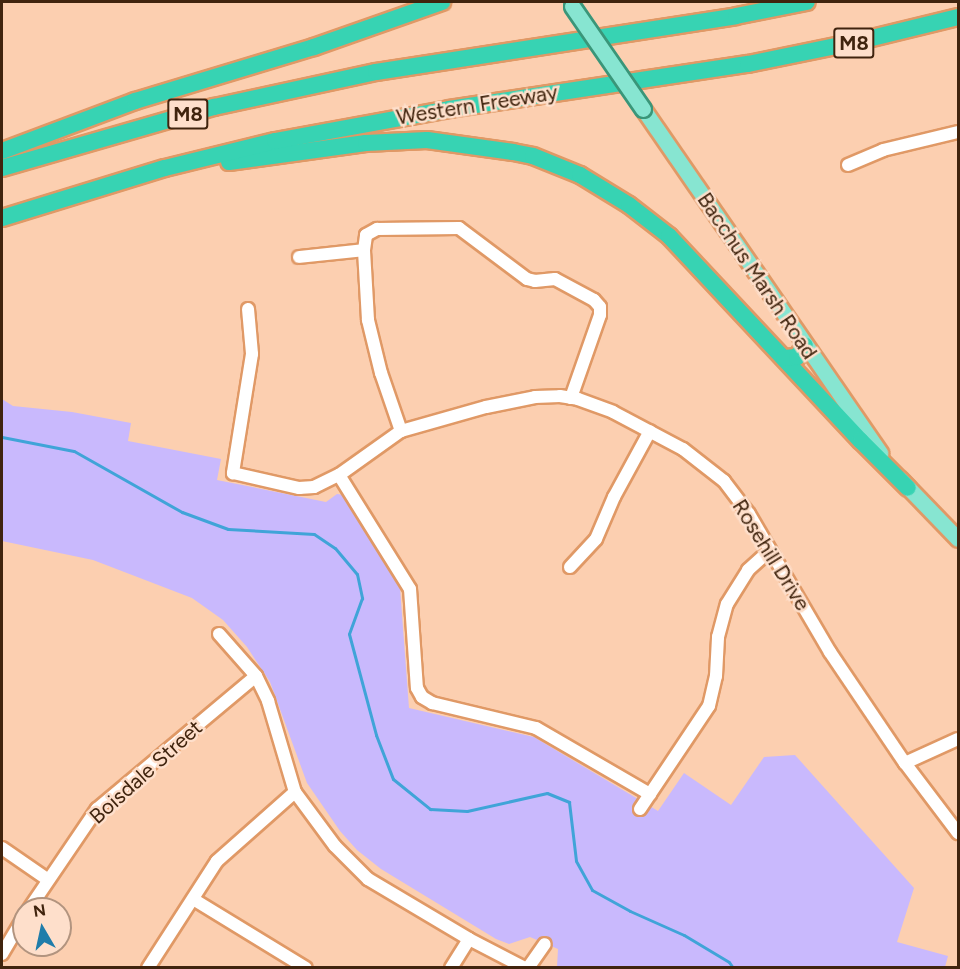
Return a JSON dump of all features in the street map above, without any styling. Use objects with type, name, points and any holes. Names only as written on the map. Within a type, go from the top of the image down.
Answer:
[{"type":"highway","points":[[2,151],[135,101],[314,47],[442,2]]},
{"type":"highway","name":"M8","points":[[2,168],[214,107],[376,72],[736,16],[807,2]]},
{"type":"highway","name":"Western Freeway","points":[[2,218],[108,185],[222,154],[328,130],[449,109],[748,64],[860,41],[958,17]]},
{"type":"highway","points":[[108,185],[182,174],[284,153],[400,140],[480,146],[533,156],[580,176],[646,217],[691,257],[861,441],[908,488]]},
{"type":"highway","points":[[784,358],[796,357],[805,345]]},
{"type":"main road","name":"Bacchus Marsh Road","points":[[571,4],[872,442],[908,488],[958,539]]},
{"type":"street","points":[[848,165],[883,150],[958,132]]},
{"type":"street","points":[[401,431],[381,373],[368,320],[363,250],[366,235],[377,229],[459,228],[527,279],[535,282],[555,279],[594,300],[600,307],[600,315],[571,398]]},
{"type":"street","points":[[299,257],[363,250]]},
{"type":"street","name":"Rosehill Drive","points":[[248,309],[252,354],[233,473],[298,488],[314,487],[339,475],[401,431],[486,407],[535,397],[571,398],[613,412],[683,449],[724,481],[749,514],[830,652],[905,763],[958,833]]},
{"type":"street","points":[[570,567],[596,539],[614,497],[650,431]]},
{"type":"street","points":[[339,475],[410,589],[417,688],[422,697],[432,703],[537,728],[650,794]]},
{"type":"street","points":[[640,810],[709,706],[716,676],[718,637],[727,604],[748,570],[769,551]]},
{"type":"street","points":[[219,634],[256,676],[268,701],[296,792],[335,846],[368,879],[469,939],[527,968],[546,944]]},
{"type":"street","name":"Boisdale Street","points":[[36,897],[98,809],[256,676]]},
{"type":"street","points":[[905,763],[958,739]]},
{"type":"street","points":[[148,968],[217,861],[231,846],[296,792]]},
{"type":"street","points":[[2,848],[47,879]]},
{"type":"street","points":[[193,899],[286,963],[306,968]]},
{"type":"street","points":[[2,954],[12,937]]},
{"type":"street","points":[[451,968],[469,939]]},
{"type":"shaded area","points":[[2,399],[13,406],[72,412],[131,423],[128,441],[221,459],[217,480],[326,502],[337,494],[344,495],[370,531],[400,588],[409,708],[534,737],[658,811],[684,773],[731,805],[764,757],[795,755],[914,888],[897,942],[948,956],[945,967],[557,967],[558,949],[530,937],[509,944],[496,939],[381,869],[357,850],[340,831],[307,783],[270,682],[247,647],[223,620],[192,598],[93,560],[2,541]]},
{"type":"waterway","points":[[2,437],[74,451],[182,512],[228,529],[314,534],[335,548],[357,574],[362,598],[349,634],[376,735],[393,779],[430,809],[467,811],[547,793],[569,802],[576,861],[592,890],[630,911],[684,935],[729,962],[733,968]]}]
